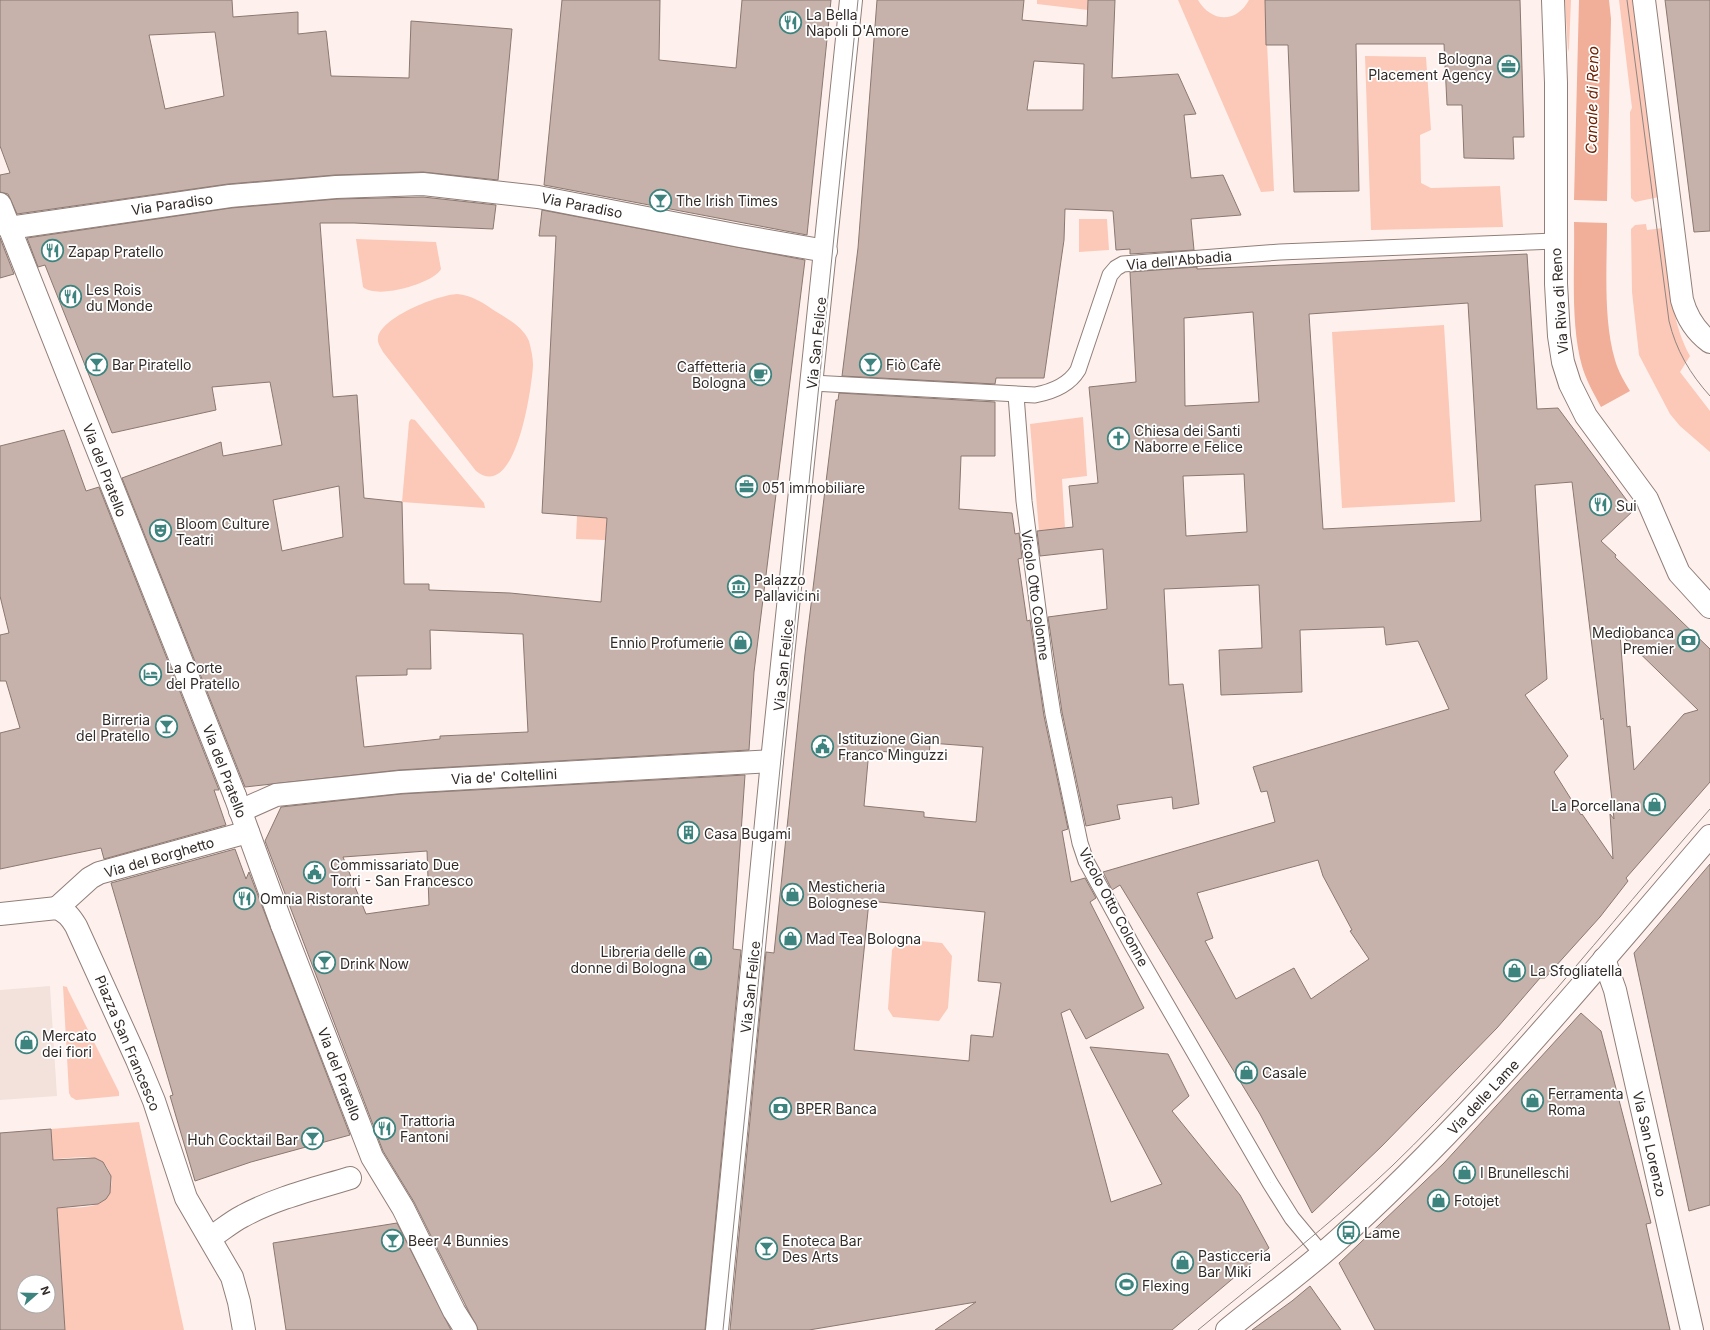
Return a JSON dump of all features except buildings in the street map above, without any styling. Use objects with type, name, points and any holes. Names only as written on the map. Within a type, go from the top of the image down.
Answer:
[{"type":"street","name":"Via San Felice","points":[[717,1330],[772,761],[851,0]]},
{"type":"street","name":"Via Riva di Reno","points":[[1553,0],[1556,83],[1556,240],[1559,336],[1563,362],[1572,389],[1586,416],[1647,499],[1679,573],[1710,607]]},
{"type":"street","points":[[1644,0],[1681,291],[1688,318],[1707,339]]},
{"type":"street","name":"Via Paradiso","points":[[9,228],[204,199],[336,193],[423,184],[538,197],[826,251]]},
{"type":"street","name":"Via del Pratello","points":[[0,204],[241,813],[282,925],[368,1147],[379,1170],[403,1208],[454,1311],[466,1330]]},
{"type":"street","name":"Via de' Coltellini","points":[[241,813],[276,796],[400,782],[772,761]]},
{"type":"street","name":"Via del Borghetto","points":[[57,908],[90,878],[99,873],[241,813]]},
{"type":"street","name":"Via delle Lame","points":[[1230,1329],[1322,1254],[1403,1180],[1448,1134],[1545,1030],[1710,836]]},
{"type":"street","points":[[0,914],[57,908]]},
{"type":"street","name":"Piazza San Francesco","points":[[57,908],[63,910],[69,916],[85,944],[154,1101],[186,1198],[232,1277],[239,1302],[244,1330]]},
{"type":"street","name":"Via San Lorenzo","points":[[1604,959],[1615,990],[1692,1330]]},
{"type":"street","points":[[210,1238],[236,1220],[261,1207],[294,1194],[379,1170]]},
{"type":"lane","name":"Via dell'Abbadia","points":[[812,383],[1016,395],[1042,394],[1067,383],[1073,378],[1078,370],[1110,275],[1122,264],[1280,252],[1556,240]]},
{"type":"lane","name":"Vicolo Otto Colonne","points":[[1016,395],[1024,501],[1045,663],[1053,714],[1080,843],[1086,861],[1132,945],[1270,1183],[1292,1218],[1322,1254]]},
{"type":"shaded area","points":[[1037,0],[1088,0],[1088,10],[1037,4]]},
{"type":"shaded area","points":[[1178,0],[1198,0],[1210,13],[1216,16],[1224,17],[1237,13],[1244,8],[1249,0],[1265,0],[1274,191],[1261,192]]},
{"type":"shaded area","points":[[1565,0],[1571,0],[1568,52]]},
{"type":"shaded area","points":[[1619,0],[1634,0],[1659,197],[1635,202],[1631,198],[1630,112],[1632,108]]},
{"type":"shaded area","points":[[1365,56],[1426,57],[1431,130],[1420,135],[1421,183],[1431,188],[1500,186],[1503,227],[1371,230]]},
{"type":"shaded area","points":[[1079,219],[1107,219],[1109,250],[1079,252]]},
{"type":"shaded area","points":[[1646,224],[1647,230],[1663,228],[1674,310],[1683,341],[1690,356],[1680,372],[1710,411],[1710,452],[1680,426],[1670,414],[1639,355],[1632,292],[1631,229],[1635,225]]},
{"type":"shaded area","points":[[356,239],[436,242],[441,269],[428,280],[405,288],[392,291],[370,291],[363,287]]},
{"type":"shaded area","points":[[457,294],[468,296],[477,300],[515,324],[529,341],[532,353],[532,377],[525,417],[519,438],[511,457],[502,471],[490,477],[476,471],[383,352],[378,342],[381,330],[399,315],[437,298]]},
{"type":"shaded area","points":[[1444,325],[1455,502],[1342,508],[1332,332]]},
{"type":"shaded area","points":[[1083,417],[1087,476],[1062,479],[1065,528],[1039,531],[1030,424]]},
{"type":"shaded area","points":[[411,419],[415,420],[484,503],[485,508],[402,502],[409,422]]},
{"type":"shaded area","points":[[577,516],[607,518],[605,540],[576,539]]},
{"type":"shaded area","points":[[901,939],[942,943],[952,956],[948,1008],[939,1021],[893,1017],[888,1009],[892,950]]},
{"type":"shaded area","name":"Mercato dei fiori","points":[[50,986],[57,1096],[0,1100],[0,990]]},
{"type":"shaded area","points":[[63,986],[67,987],[119,1092],[119,1096],[76,1100],[71,1097],[69,1093]]},
{"type":"shaded area","points":[[139,1122],[184,1330],[65,1330],[57,1208],[84,1207],[100,1203],[106,1198],[109,1192],[111,1178],[105,1165],[93,1158],[78,1157],[53,1159],[51,1129]]},
{"type":"water","name":"Canale di Reno","points":[[1579,0],[1609,0],[1611,19],[1607,201],[1574,200]]},
{"type":"water","points":[[1574,222],[1607,223],[1606,292],[1611,344],[1616,364],[1630,391],[1601,407],[1590,387],[1582,366],[1578,349],[1574,313]]},
{"type":"tram line","points":[[723,1330],[858,0]]},
{"type":"tram line","points":[[1627,0],[1669,321],[1680,352],[1696,379],[1710,396]]},
{"type":"tram line","points":[[1198,1330],[1345,1209],[1369,1188],[1434,1124],[1555,991],[1710,809]]},
{"type":"place","name":"La Bella Napoli D'Amore","points":[[791,22]]},
{"type":"place","name":"Bologna Placement Agency","points":[[1508,66]]},
{"type":"place","name":"The Irish Times","points":[[660,200]]},
{"type":"place","name":"Zapap Pratello","points":[[53,251]]},
{"type":"place","name":"Les Rois du Monde","points":[[70,297]]},
{"type":"place","name":"Bar Piratello","points":[[97,364]]},
{"type":"place","name":"Fiò Cafè","points":[[871,364]]},
{"type":"place","name":"Caffetteria Bologna","points":[[761,374]]},
{"type":"place","name":"Chiesa dei Santi Naborre e Felice","points":[[1118,438]]},
{"type":"place","name":"051 immobiliare","points":[[746,487]]},
{"type":"place","name":"Sui","points":[[1600,505]]},
{"type":"place","name":"Bloom Culture Teatri","points":[[161,531]]},
{"type":"place","name":"Palazzo Pallavicini","points":[[738,587]]},
{"type":"place","name":"Mediobanca Premier","points":[[1689,640]]},
{"type":"place","name":"Ennio Profumerie","points":[[740,642]]},
{"type":"place","name":"La Corte del Pratello","points":[[150,675]]},
{"type":"place","name":"Birreria del Pratello","points":[[166,727]]},
{"type":"place","name":"Istituzione Gian Franco Minguzzi","points":[[822,746]]},
{"type":"place","name":"La Porcellana","points":[[1655,805]]},
{"type":"place","name":"Casa Bugami","points":[[688,833]]},
{"type":"place","name":"Commissariato Due Torri - San Francesco","points":[[315,872]]},
{"type":"place","name":"Mesticheria Bolognese","points":[[793,894]]},
{"type":"place","name":"Omnia Ristorante","points":[[245,898]]},
{"type":"place","name":"Mad Tea Bologna","points":[[791,938]]},
{"type":"place","name":"Libreria delle donne di Bologna","points":[[701,959]]},
{"type":"place","name":"Drink Now","points":[[325,963]]},
{"type":"place","name":"La Sfogliatella","points":[[1515,970]]},
{"type":"place","name":"Mercato dei fiori","points":[[27,1043]]},
{"type":"place","name":"Casale","points":[[1247,1072]]},
{"type":"place","name":"Ferramenta Roma","points":[[1532,1101]]},
{"type":"place","name":"BPER Banca","points":[[780,1108]]},
{"type":"place","name":"Trattoria Fantoni","points":[[385,1128]]},
{"type":"place","name":"Huh Cocktail Bar","points":[[313,1139]]},
{"type":"place","name":"I Brunelleschi","points":[[1465,1172]]},
{"type":"place","name":"Fotojet","points":[[1439,1200]]},
{"type":"place","name":"Lame","points":[[1348,1232]]},
{"type":"place","name":"Beer 4 Bunnies","points":[[393,1240]]},
{"type":"place","name":"Enoteca Bar Des Arts","points":[[767,1248]]},
{"type":"place","name":"Pasticceria Bar Miki","points":[[1183,1263]]},
{"type":"place","name":"Flexing","points":[[1126,1285]]}]
